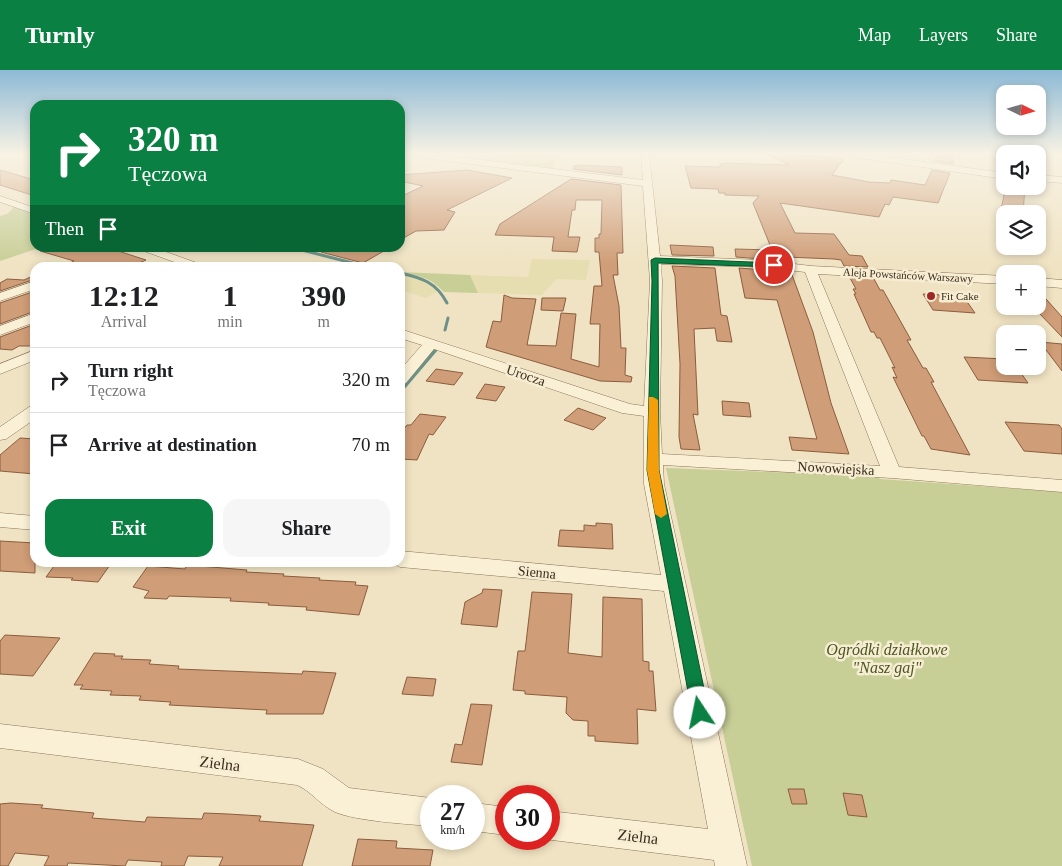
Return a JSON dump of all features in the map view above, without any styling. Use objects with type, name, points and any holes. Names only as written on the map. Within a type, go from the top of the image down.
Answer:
[{"type":"street","points":[[649,191],[656,281],[652,412],[654,484],[729,856]]},
{"type":"street","points":[[0,199],[30,209]]},
{"type":"street","points":[[157,252],[187,262]]},
{"type":"street","name":"Aleja Powstańców Warszawy","points":[[655,260],[802,266],[810,270],[996,280]]},
{"type":"street","name":"Nowowiejska","points":[[653,459],[892,472],[810,270]]},
{"type":"street","points":[[1046,283],[1062,284]]},
{"type":"street","points":[[0,297],[30,287]]},
{"type":"street","points":[[0,331],[30,319]]},
{"type":"street","name":"Urocza","points":[[405,335],[628,410],[652,412]]},
{"type":"street","points":[[405,374],[432,343]]},
{"type":"street","points":[[0,369],[30,356]]},
{"type":"street","points":[[0,435],[30,414]]},
{"type":"street","points":[[892,472],[1062,486]]},
{"type":"street","points":[[0,520],[30,523]]},
{"type":"street","name":"Sienna","points":[[405,559],[675,584]]},
{"type":"street","name":"Zielna","points":[[0,736],[298,772],[313,778],[332,795],[346,802],[420,811]]},
{"type":"street","name":"Zielna","points":[[560,828],[729,856]]},
{"type":"shaded area","points":[[532,259],[590,260],[586,280],[556,279],[542,295],[478,293],[470,275],[528,277]]},
{"type":"shaded area","points":[[405,275],[425,279],[439,291],[426,298],[405,292]]},
{"type":"green space","points":[[14,207],[30,212],[30,251],[0,261],[0,216],[7,214]]},
{"type":"green space","points":[[405,272],[470,275],[478,293],[444,292],[434,283]]},
{"type":"green space","name":"Ogródki działkowe \"Nasz gaj\"","points":[[666,468],[877,476],[880,479],[1062,492],[1062,866],[752,866]]},
{"type":"building","points":[[20,191],[30,191],[30,194]]},
{"type":"building","points":[[412,191],[485,191],[447,210],[455,212],[444,230],[416,231],[405,237],[405,195]]},
{"type":"building","points":[[552,191],[621,191],[623,253],[617,253],[618,275],[613,275],[619,306],[621,348],[626,348],[625,375],[632,377],[631,382],[600,381],[486,347],[493,321],[501,322],[504,295],[512,298],[536,299],[527,345],[556,346],[561,313],[576,314],[571,359],[599,367],[600,324],[590,324],[594,286],[602,286],[599,252],[595,252],[595,238],[599,238],[599,234],[601,234],[602,200],[576,200],[575,210],[572,210],[568,237],[580,237],[577,252],[552,251],[554,237],[495,235],[500,224]]},
{"type":"building","points":[[719,191],[943,191],[938,203],[893,197],[889,205],[885,204],[879,217],[780,203],[795,233],[834,234],[849,255],[862,256],[868,267],[844,266],[841,260],[834,259],[786,257],[787,261],[736,257],[735,249],[772,250],[753,203],[759,196],[725,195],[725,193],[719,193]]},
{"type":"building","points":[[1004,195],[1024,195],[1024,205],[1002,205]]},
{"type":"building","points":[[670,245],[713,247],[714,256],[672,255]]},
{"type":"building","points":[[43,252],[121,252],[146,260],[141,262],[72,262],[74,261]]},
{"type":"building","points":[[321,252],[382,252],[365,262]]},
{"type":"building","points":[[672,266],[715,268],[721,315],[727,316],[732,342],[717,341],[715,328],[694,329],[698,415],[693,414],[700,450],[681,449],[679,437],[680,364],[675,276]]},
{"type":"building","points":[[739,268],[791,272],[813,332],[831,403],[849,454],[792,450],[789,437],[817,439],[777,300],[745,298]]},
{"type":"building","points":[[30,277],[30,281],[0,291],[0,283],[7,279],[24,280]]},
{"type":"building","points":[[850,278],[874,279],[880,290],[883,290],[911,340],[907,340],[923,368],[926,368],[934,382],[931,382],[970,455],[931,449],[924,436],[922,436],[893,377],[897,378],[892,367],[895,368],[880,338],[877,338],[874,332],[871,332],[854,294],[856,294],[853,289],[856,289]]},
{"type":"building","points":[[30,293],[30,313],[0,324],[0,303]]},
{"type":"building","points":[[923,294],[963,296],[975,313],[933,310]]},
{"type":"building","points":[[542,298],[566,298],[563,311],[541,310]]},
{"type":"building","points":[[1046,299],[1062,317],[1062,337],[1041,315],[1046,315]]},
{"type":"building","points":[[30,326],[30,346],[19,346],[12,350],[0,349],[0,337]]},
{"type":"building","points":[[1046,343],[1062,344],[1062,371],[1046,350]]},
{"type":"building","points":[[964,357],[996,359],[996,375],[1022,375],[1028,383],[978,380]]},
{"type":"building","points":[[436,369],[463,373],[454,385],[426,381]]},
{"type":"building","points":[[485,384],[505,387],[496,401],[476,398]]},
{"type":"building","points":[[722,401],[749,403],[751,417],[723,415]]},
{"type":"building","points":[[578,408],[606,418],[593,430],[564,420]]},
{"type":"building","points":[[420,414],[446,417],[433,435],[429,434],[417,460],[405,459],[405,428],[407,425],[411,425]]},
{"type":"building","points":[[1005,422],[1059,425],[1062,429],[1062,454],[1024,451]]},
{"type":"building","points":[[20,438],[30,439],[30,474],[0,471],[0,455]]},
{"type":"building","points":[[596,523],[612,524],[613,549],[558,546],[560,530],[584,531],[584,525],[596,526]]},
{"type":"building","points":[[0,541],[30,543],[30,567],[35,567],[35,573],[0,571]]},
{"type":"building","points":[[53,567],[108,567],[98,582],[71,580],[73,578],[46,577]]},
{"type":"building","points":[[147,567],[185,569],[186,567],[211,567],[247,570],[246,572],[356,582],[355,585],[368,586],[359,615],[306,610],[307,607],[230,601],[231,598],[169,596],[167,599],[144,598],[149,591],[133,587]]},
{"type":"building","points":[[483,589],[502,590],[497,627],[461,624],[465,602],[482,593]]},
{"type":"building","points":[[532,592],[572,594],[568,653],[602,657],[603,597],[642,599],[643,661],[649,662],[649,671],[653,671],[656,711],[637,709],[638,744],[595,741],[595,736],[588,736],[588,721],[573,720],[566,713],[567,697],[525,694],[525,691],[513,690],[518,651],[525,651]]},
{"type":"building","points":[[5,635],[60,638],[33,676],[0,674],[0,641]]},
{"type":"building","points":[[94,653],[123,656],[121,659],[151,660],[149,664],[179,666],[178,669],[302,674],[303,671],[336,673],[323,714],[266,714],[267,710],[169,705],[171,702],[139,700],[141,696],[110,695],[112,691],[80,689],[83,685],[74,685]]},
{"type":"building","points":[[407,677],[436,679],[433,696],[402,694]]},
{"type":"building","points":[[471,704],[492,705],[482,765],[451,762],[455,744],[462,745]]},
{"type":"building","points":[[788,789],[804,789],[807,804],[792,804]]},
{"type":"building","points":[[843,793],[862,795],[867,817],[848,815]]},
{"type":"building","points":[[0,804],[43,805],[41,808],[94,813],[92,818],[145,822],[147,817],[202,819],[204,813],[261,816],[259,821],[314,825],[302,866],[219,866],[223,857],[188,856],[184,866],[161,866],[162,862],[128,860],[125,866],[68,863],[67,866],[44,866],[49,856],[15,853],[8,866],[0,866]]},
{"type":"building","points":[[358,839],[397,841],[396,848],[433,850],[430,866],[352,866]]},
{"type":"waterway","points":[[310,252],[349,262]]},
{"type":"waterway","points":[[405,274],[428,282],[438,290],[447,303]]},
{"type":"waterway","points":[[445,330],[448,318]]},
{"type":"waterway","points":[[405,385],[435,350]]},
{"type":"slow traffic","points":[[653,400],[653,470],[654,484],[661,514]]},
{"type":"place","name":"Fit Cake","points":[[931,296]]},
{"type":"route","points":[[700,713],[654,484],[652,412],[655,260],[774,265]]}]
